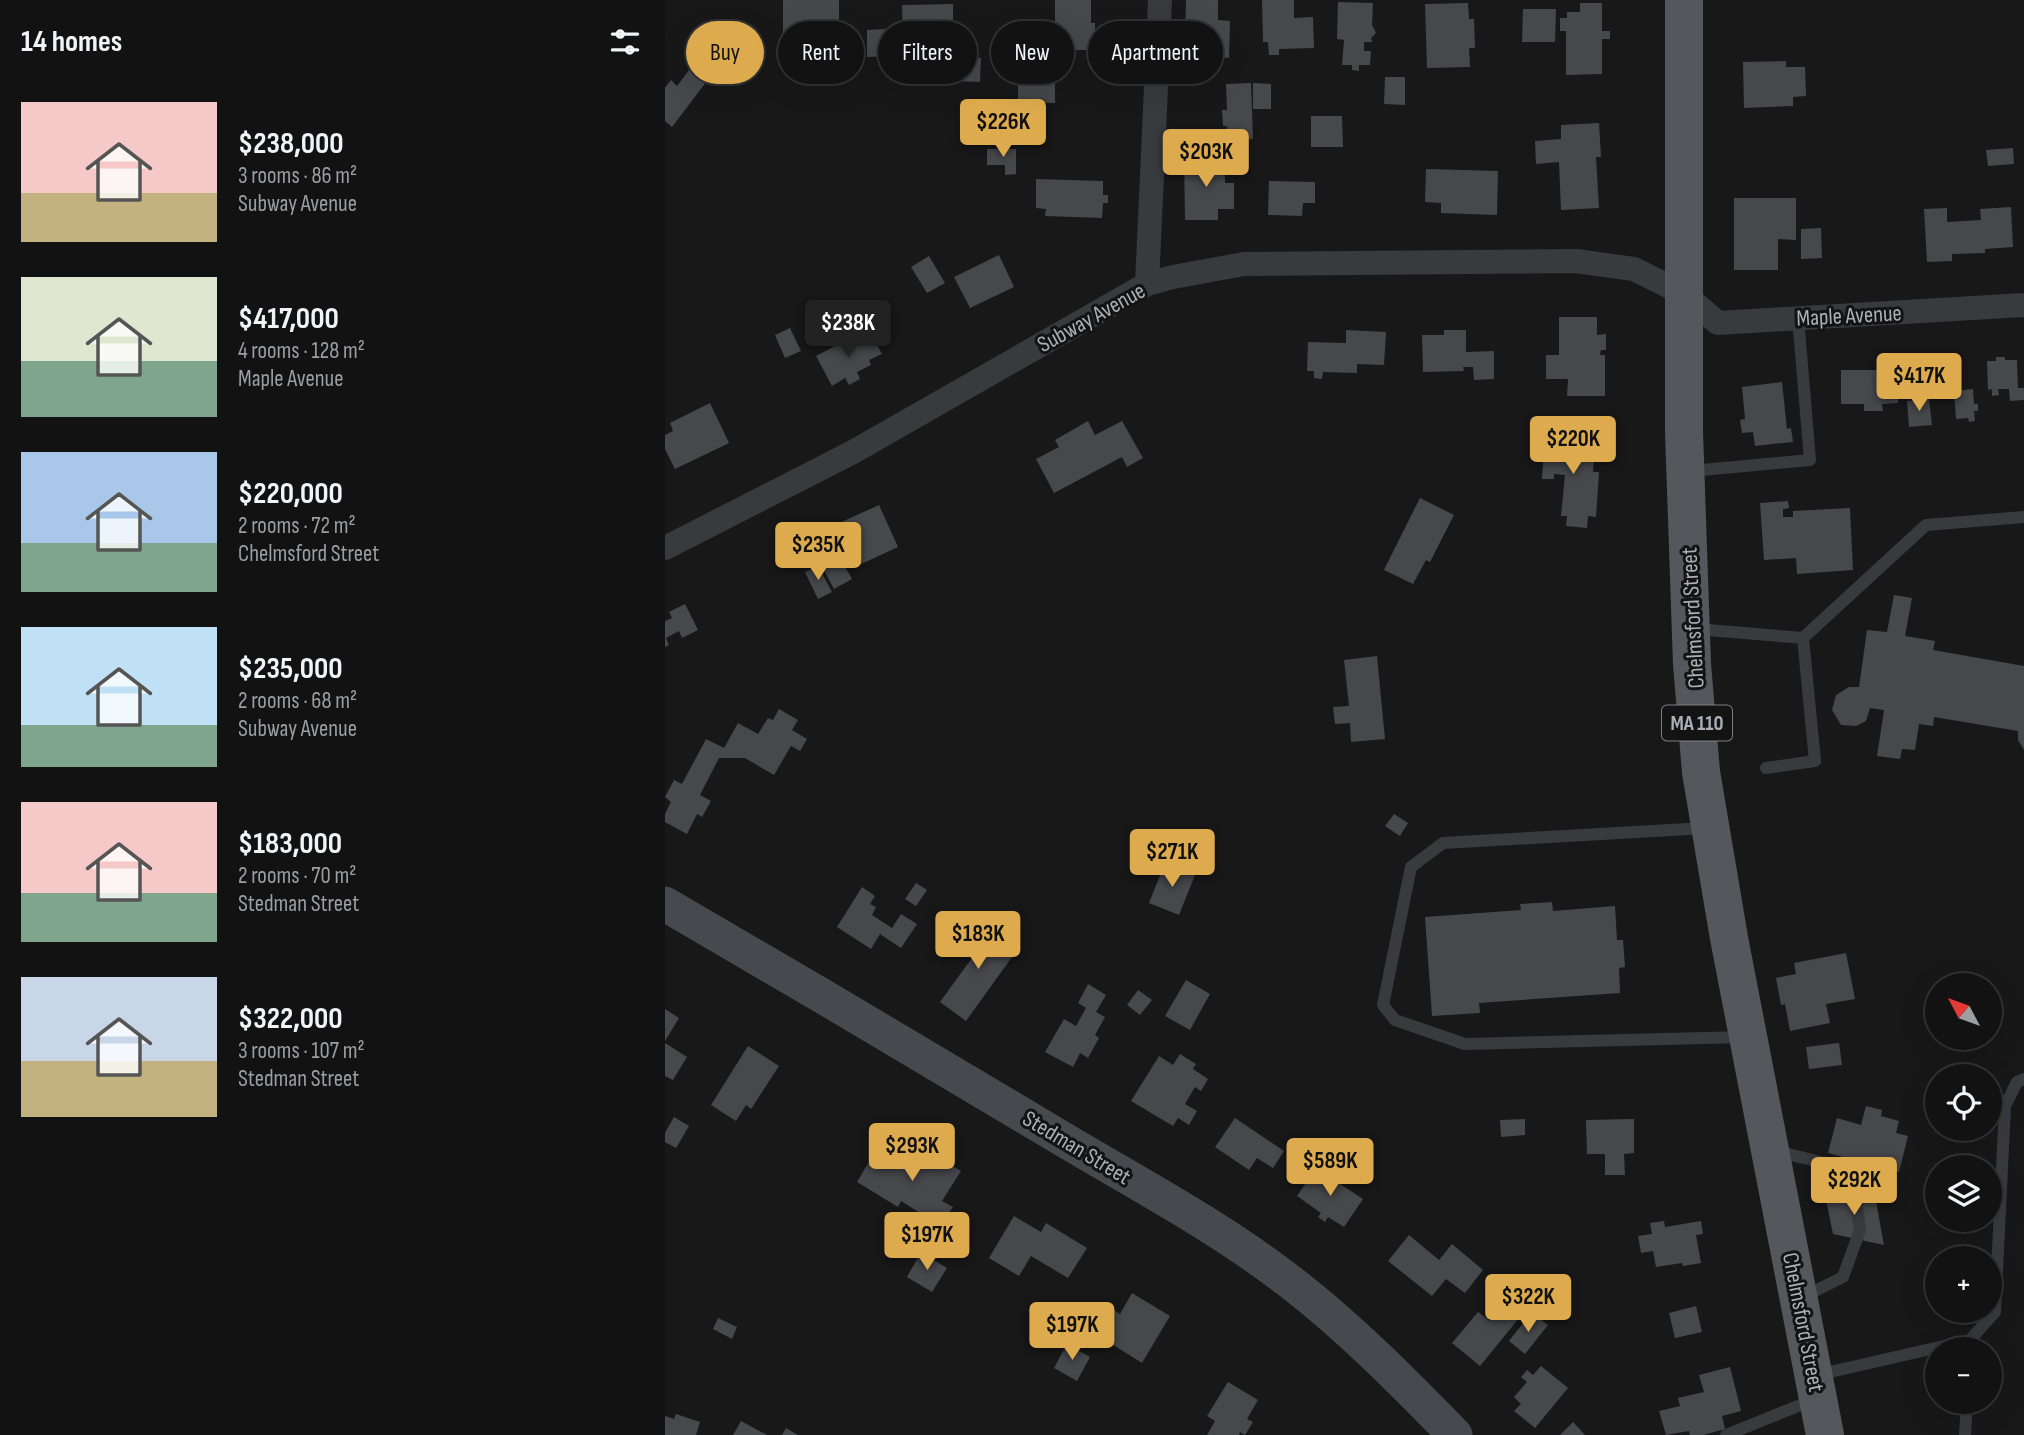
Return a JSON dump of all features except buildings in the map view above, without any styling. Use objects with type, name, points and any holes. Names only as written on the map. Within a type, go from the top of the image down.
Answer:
[{"type":"main road","name":"Chelmsford Street","points":[[1684,0],[1685,471],[1701,772],[1717,876],[1825,1435]]},
{"type":"main road","name":"Stedman Street","points":[[665,904],[1223,1234],[1292,1283],[1331,1315],[1388,1367],[1455,1435]]},
{"type":"street","points":[[1147,284],[1160,0]]},
{"type":"street","name":"Subway Avenue","points":[[665,548],[853,452],[1147,284],[1173,277],[1244,264],[1576,261],[1634,269],[1684,294]]},
{"type":"street","name":"Maple Avenue","points":[[1684,294],[1718,323],[2024,304]]},
{"type":"lane","points":[[1685,471],[1810,460],[1798,318]]},
{"type":"lane","points":[[1692,629],[1803,638],[1926,525],[2024,517]]},
{"type":"lane","points":[[1766,768],[1815,761],[1803,638]]},
{"type":"lane","points":[[1710,828],[1443,843],[1411,867],[1383,1006],[1395,1020],[1465,1044],[1749,1037]]},
{"type":"lane","points":[[1976,1337],[1995,1312],[2005,1106],[2020,1080]]},
{"type":"lane","points":[[1772,1150],[1833,1165],[1853,1179],[1860,1230],[1843,1277],[1800,1299]]},
{"type":"lane","points":[[1726,1435],[1816,1387],[1925,1357]]},
{"type":"lane","points":[[1965,1435],[1966,1414]]}]
